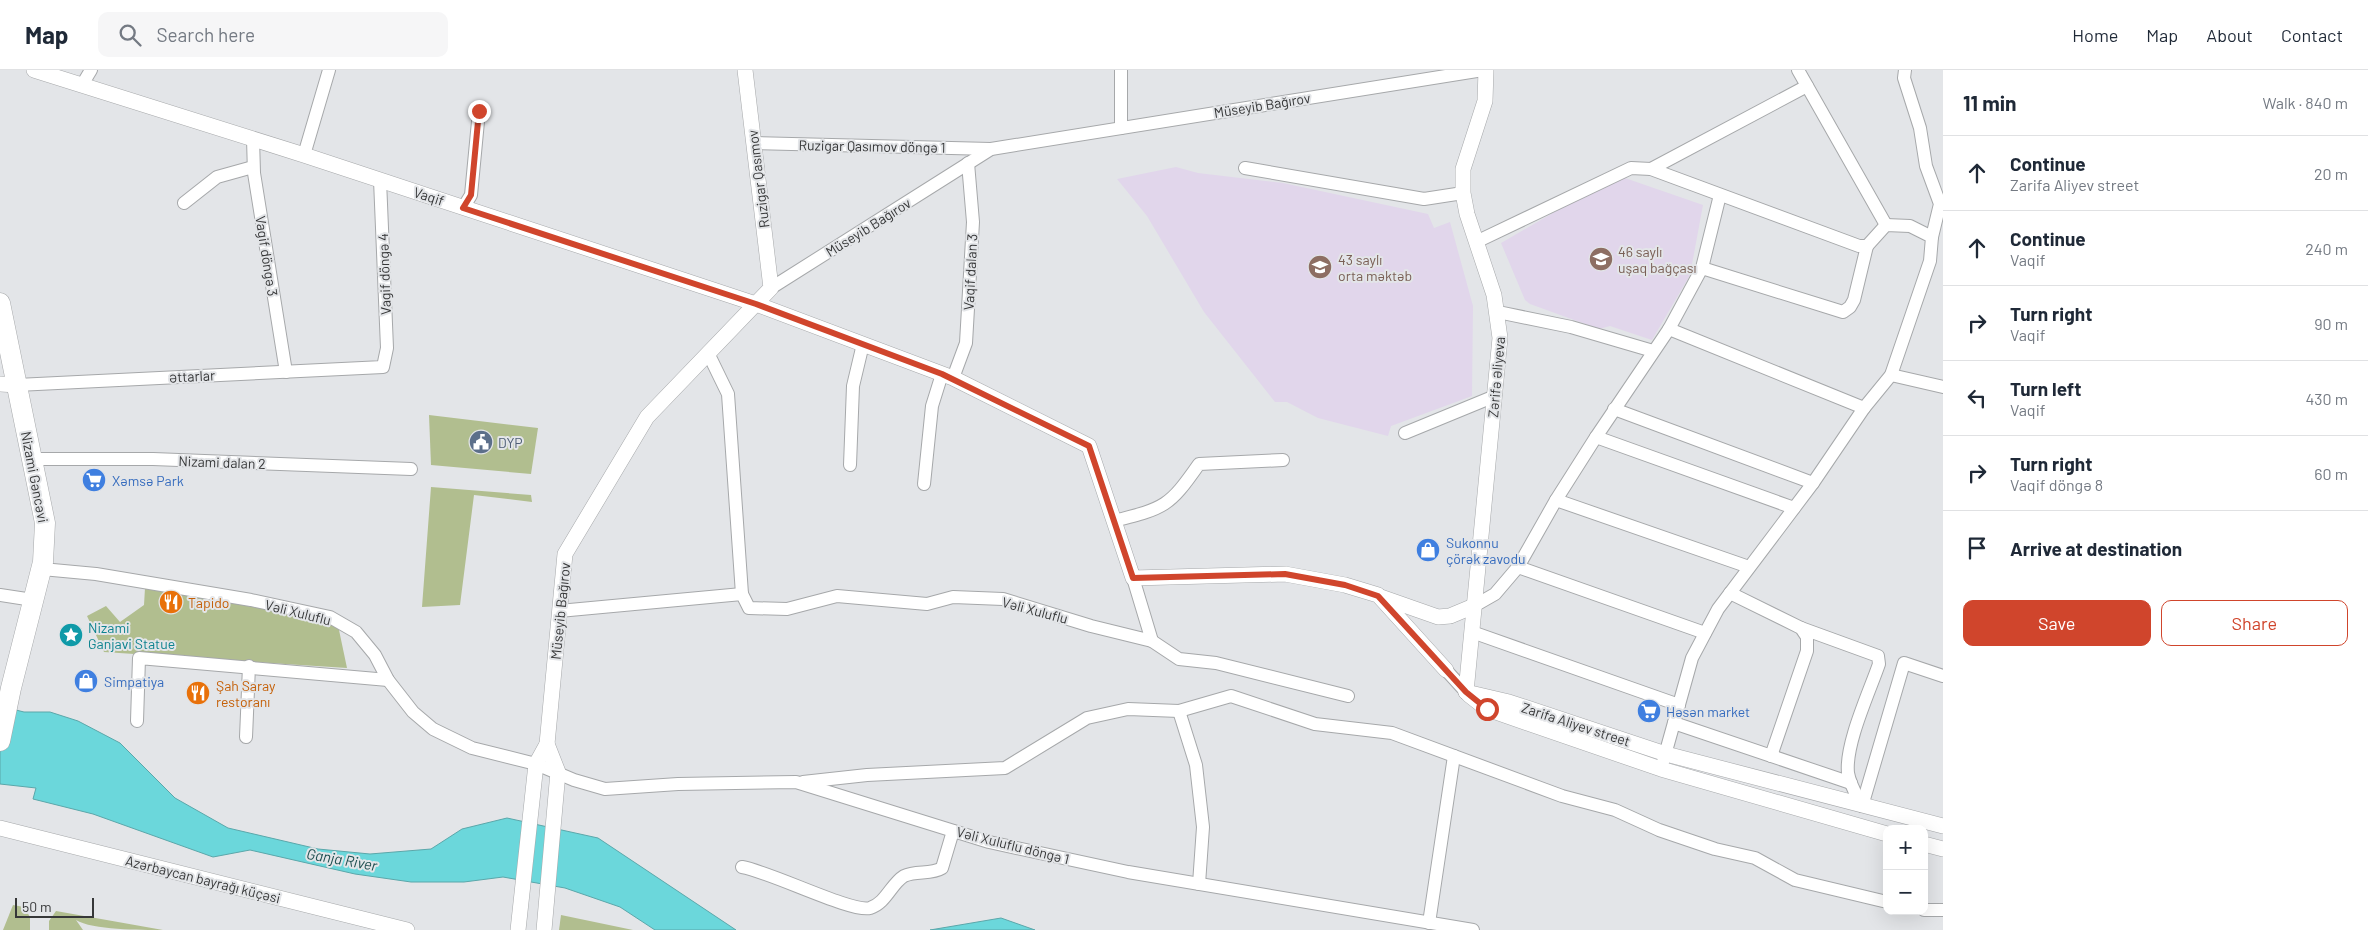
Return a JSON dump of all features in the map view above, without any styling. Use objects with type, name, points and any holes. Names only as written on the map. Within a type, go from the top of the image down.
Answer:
[{"type":"main road","name":"Nizami Gəncəvi","points":[[0,303],[8,385],[32,459],[45,523],[42,569],[32,604]]},
{"type":"main road","points":[[0,741],[32,604]]},
{"type":"street","name":"Vaqif","points":[[34,70],[304,155],[756,304],[948,376],[1089,446],[1133,578]]},
{"type":"street","points":[[82,85],[91,70]]},
{"type":"street","points":[[304,155],[329,70]]},
{"type":"street","name":"Ruzigar Qasımov","points":[[745,70],[770,288]]},
{"type":"street","points":[[1121,70],[1121,128]]},
{"type":"street","name":"Müseyib Bağırov","points":[[518,926],[536,764],[547,744],[565,554],[647,418],[770,288],[991,149],[1485,70]]},
{"type":"street","name":"Zərifə Əliyeva","points":[[1466,692],[1500,338],[1498,312],[1463,194],[1463,169],[1485,101],[1485,70]]},
{"type":"street","points":[[1798,70],[1886,225]]},
{"type":"street","points":[[1664,761],[1692,658],[1718,609],[1813,483],[1864,408],[1891,375],[1930,261],[1932,238],[1940,204],[1926,166],[1920,128],[1904,78],[1906,70]]},
{"type":"street","points":[[1651,169],[1807,86]]},
{"type":"street","points":[[463,208],[471,195],[479,111]]},
{"type":"street","name":"Vagif döngə 3","points":[[252,139],[254,167],[286,372]]},
{"type":"street","name":"Ruzigar Qasımov döngə 1","points":[[754,143],[991,149]]},
{"type":"street","name":"Vaqif dalan 3","points":[[924,484],[932,406],[966,343],[973,222],[968,163]]},
{"type":"street","points":[[184,203],[217,177],[254,167]]},
{"type":"street","points":[[1245,168],[1424,199],[1463,194]]},
{"type":"street","points":[[1476,242],[1631,168],[1651,169],[1859,246],[1867,246]]},
{"type":"street","name":"Vagif döngə 4","points":[[380,180],[387,348],[383,367]]},
{"type":"street","points":[[1348,696],[1216,664],[1179,659],[1152,641],[1133,578],[1285,574],[1345,585],[1438,617],[1450,616],[1474,606],[1495,594],[1518,567],[1556,500],[1614,409],[1669,329],[1702,268],[1720,195]]},
{"type":"street","points":[[1886,225],[1910,226],[1932,238]]},
{"type":"street","points":[[1702,268],[1843,312],[1850,307],[1854,300],[1867,246],[1886,225]]},
{"type":"street","points":[[1498,312],[1570,327],[1654,351]]},
{"type":"street","points":[[1669,329],[1864,408]]},
{"type":"street","points":[[850,465],[853,386],[863,344]]},
{"type":"street","points":[[559,611],[742,594],[728,394],[708,353]]},
{"type":"street","name":"Əttarlar","points":[[8,385],[383,367]]},
{"type":"street","points":[[1891,375],[1943,387]]},
{"type":"street","points":[[1406,433],[1494,396]]},
{"type":"street","points":[[1614,409],[1813,483]]},
{"type":"street","points":[[1596,437],[1794,508]]},
{"type":"street","name":"Nizami dalan 2","points":[[32,459],[153,459],[411,469]]},
{"type":"street","points":[[1114,521],[1161,507],[1180,492],[1199,464],[1283,460]]},
{"type":"street","points":[[1556,500],[1749,567]]},
{"type":"street","points":[[1518,567],[1705,633]]},
{"type":"street","name":"Vəli Xuluflu","points":[[42,569],[96,574],[241,599],[330,617],[356,632],[375,656],[388,680],[413,712],[433,729],[472,748],[536,764],[558,772]]},
{"type":"street","points":[[1730,593],[1801,628],[1878,656],[1879,664],[1849,751],[1848,772],[1862,806]]},
{"type":"street","name":"Vəli Xuluflu","points":[[742,594],[748,608],[787,609],[838,596],[927,604],[953,597],[1003,599],[1092,626],[1152,641]]},
{"type":"street","points":[[0,595],[32,604]]},
{"type":"street","points":[[1378,596],[1466,692]]},
{"type":"street","points":[[1771,756],[1807,651],[1807,637],[1801,628]]},
{"type":"street","points":[[1472,632],[1679,705]]},
{"type":"street","points":[[137,720],[139,658],[248,666],[388,680]]},
{"type":"street","points":[[1862,806],[1904,663],[1943,676]]},
{"type":"street","points":[[246,737],[248,666]]},
{"type":"street","name":"Zarifa Aliyev street","points":[[1466,692],[1487,709],[1664,761],[1883,833]]},
{"type":"street","points":[[796,782],[867,775],[1005,768],[1087,718],[1128,709],[1180,711],[1231,696],[1315,724],[1392,733],[1562,796],[1616,810],[1659,830],[1715,849],[1755,858],[1795,880],[1883,901]]},
{"type":"street","points":[[1180,711],[1196,765],[1204,827],[1199,884]]},
{"type":"street","points":[[1674,723],[1851,783]]},
{"type":"street","name":"Müseyib Bağırov","points":[[544,928],[558,789],[558,772],[547,744]]},
{"type":"street","points":[[1429,923],[1454,756]]},
{"type":"street","name":"Zarifa Aliyev street","points":[[1664,761],[1943,826]]},
{"type":"street","name":"Vəli Xuluflu döngə 1","points":[[558,772],[574,780],[605,789],[678,784],[796,782],[990,842],[1199,884],[1473,930]]},
{"type":"street","name":"Azərbaycan bayrağı küçəsi","points":[[0,828],[407,930]]},
{"type":"street","points":[[742,867],[757,869],[839,902],[858,908],[870,908],[882,900],[904,877],[942,868],[953,830]]},
{"type":"street","points":[[1928,845],[1943,849]]},
{"type":"street","points":[[1928,910],[1943,910]]},
{"type":"shaded area","name":"43 saylı orta məktəb","points":[[1176,167],[1198,173],[1283,183],[1428,214],[1434,228],[1450,222],[1473,306],[1472,396],[1391,426],[1388,436],[1318,418],[1287,402],[1275,402],[1204,312],[1147,216],[1117,179]]},
{"type":"shaded area","name":"46 saylı uşaq bağçası","points":[[1622,177],[1703,205],[1690,275],[1652,340],[1610,326],[1599,329],[1530,304],[1525,300],[1501,243],[1577,199]]},
{"type":"green space","points":[[429,415],[538,428],[531,474],[431,465]]},
{"type":"green space","points":[[431,487],[531,495],[532,502],[474,495],[460,605],[422,607]]},
{"type":"green space","points":[[145,588],[328,620],[339,630],[347,668],[104,652],[87,616],[106,606],[120,622],[144,605]]},
{"type":"green space","points":[[13,905],[24,907],[30,917],[30,930],[3,930]]},
{"type":"green space","points":[[56,911],[163,930],[105,928],[76,920],[83,930],[49,930],[49,921]]},
{"type":"green space","points":[[561,915],[633,930],[559,930]]},
{"type":"water","name":"Ganja River","points":[[0,706],[24,712],[50,712],[78,721],[120,743],[175,798],[228,828],[318,849],[370,854],[431,849],[462,829],[507,818],[598,838],[736,930],[655,930],[620,907],[565,888],[503,877],[464,882],[411,882],[355,874],[250,850],[213,857],[93,814],[33,799],[36,788],[0,784]]},
{"type":"water","points":[[1001,918],[1035,930],[930,930]]},
{"type":"place","name":"46 saylı uşaq bağçası","points":[[1601,259]]},
{"type":"place","name":"43 saylı orta məktəb","points":[[1320,267]]},
{"type":"place","name":"DYP","points":[[481,442]]},
{"type":"place","name":"Xəmsə Park","points":[[94,480]]},
{"type":"place","name":"Sukonnu çörək zavodu","points":[[1428,550]]},
{"type":"place","name":"Tapido","points":[[171,602]]},
{"type":"place","name":"Nizami Ganjavi Statue","points":[[71,635]]},
{"type":"place","name":"Simpatiya","points":[[86,681]]},
{"type":"place","name":"Şah Saray restoranı","points":[[198,693]]},
{"type":"place","name":"Həsən market","points":[[1649,711]]},
{"type":"route","points":[[479,111],[471,195],[463,208],[756,304],[954,378],[1089,446],[1133,578],[1285,574],[1345,585],[1378,596],[1419,638],[1466,692],[1487,709]]}]
